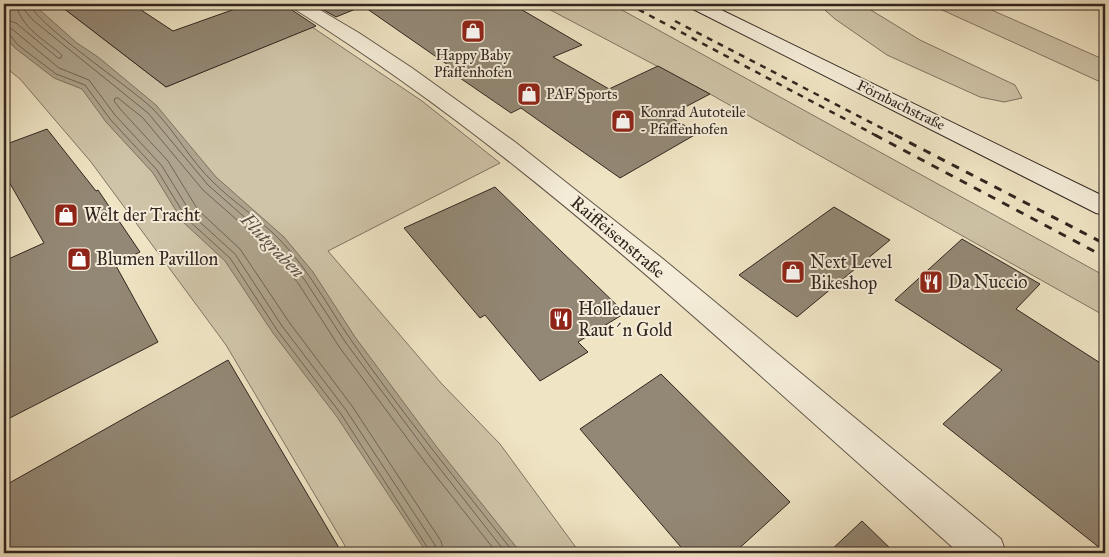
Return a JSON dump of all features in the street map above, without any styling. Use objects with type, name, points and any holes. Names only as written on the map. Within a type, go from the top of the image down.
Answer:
[{"type":"street","name":"Raiffeisenstraße","points":[[299,4],[346,32],[406,73],[527,161],[853,435],[987,553]]},
{"type":"street","name":"Förnbachstraße","points":[[697,4],[1105,207]]},
{"type":"shaded area","points":[[4,4],[58,4],[166,87],[312,27],[422,101],[500,163],[328,251],[441,383],[500,444],[580,553],[348,553],[226,345],[91,162],[20,79],[4,66]]},
{"type":"shaded area","points":[[539,4],[611,4],[1105,276],[1105,316],[710,94]]},
{"type":"shaded area","points":[[818,4],[861,4],[920,40],[1015,85],[1022,98],[1004,102],[980,97],[887,55],[835,19]]},
{"type":"shaded area","points":[[929,4],[978,4],[1105,60],[1105,84]]},
{"type":"water","name":"Flutgraben","points":[[4,4],[33,4],[77,43],[98,57],[156,105],[216,177],[284,237],[313,272],[355,337],[439,450],[521,553],[427,553],[337,417],[273,333],[225,261],[183,222],[153,173],[106,122],[82,89],[54,78],[15,48],[4,36]]},
{"type":"building","points":[[58,4],[132,4],[173,31],[249,4],[289,4],[292,10],[316,26],[166,87]]},
{"type":"building","points":[[313,4],[512,4],[582,45],[553,57],[609,89],[658,66],[710,94],[668,116],[698,133],[620,178],[521,108],[511,113],[444,67],[448,65],[363,6],[336,17]]},
{"type":"building","points":[[47,129],[96,191],[98,190],[140,252],[115,264],[158,342],[4,421],[4,261],[44,243],[4,173],[4,145]]},
{"type":"building","points":[[495,187],[625,313],[578,342],[588,352],[540,381],[485,315],[480,318],[404,228]]},
{"type":"building","points":[[834,207],[890,240],[797,317],[739,275]]},
{"type":"building","points":[[962,239],[1040,284],[1016,309],[1105,366],[1105,552],[943,424],[1002,370],[895,300]]},
{"type":"building","points":[[228,360],[342,553],[4,553],[4,486]]},
{"type":"building","points":[[661,374],[790,502],[734,553],[686,553],[580,429]]},
{"type":"building","points":[[862,521],[895,553],[828,553]]},
{"type":"railway","points":[[628,4],[877,136]]},
{"type":"railway","points":[[675,21],[897,136]]},
{"type":"railway","points":[[875,135],[1105,257]]},
{"type":"railway","points":[[895,135],[1105,244]]},
{"type":"place","name":"Happy Baby Pfaffenhofen","points":[[473,31]]},
{"type":"place","name":"PAF Sports","points":[[529,94]]},
{"type":"place","name":"Konrad Autoteile - Pfaffenhofen","points":[[623,121]]},
{"type":"place","name":"Welt der Tracht","points":[[66,215]]},
{"type":"place","name":"Blumen Pavillon","points":[[79,259]]},
{"type":"place","name":"Next Level Bikeshop","points":[[793,272]]},
{"type":"place","name":"Da Nuccio","points":[[931,282]]},
{"type":"place","name":"Holledauer Raut´n Gold","points":[[561,319]]}]
